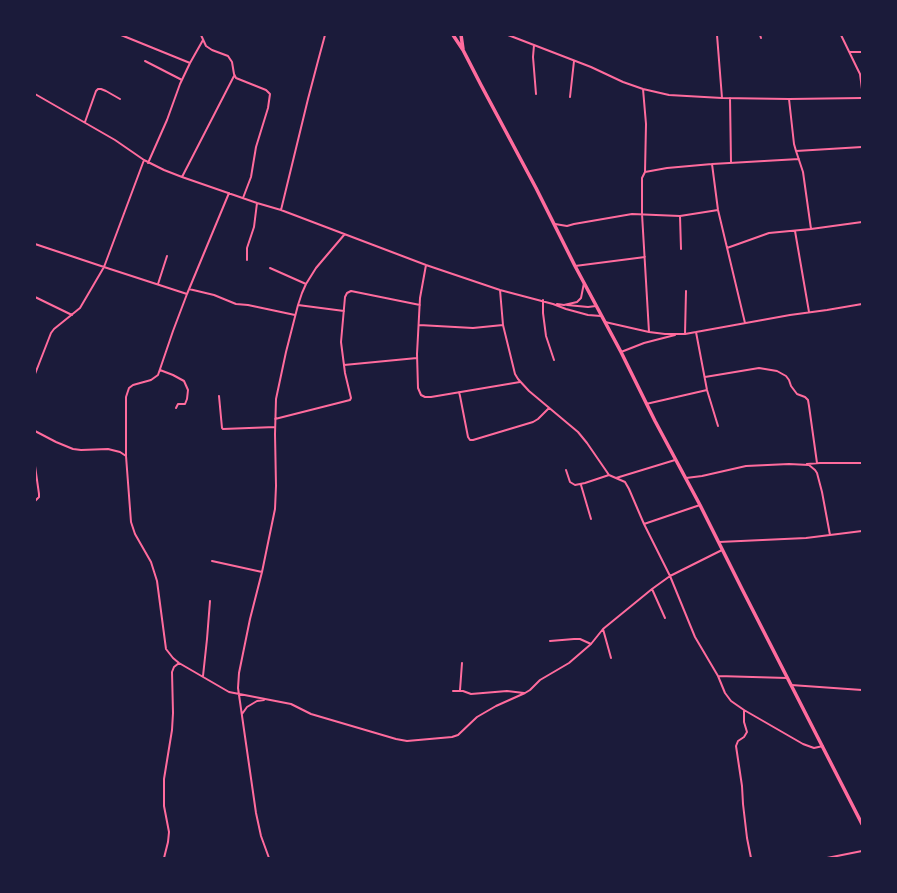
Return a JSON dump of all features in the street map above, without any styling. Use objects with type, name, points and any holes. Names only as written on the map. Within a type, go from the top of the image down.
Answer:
[{"type":"main road","points":[[453,35],[463,50],[554,224],[574,266],[621,352],[646,404],[677,460],[862,822]]},
{"type":"main road","points":[[461,35],[463,50]]},
{"type":"street","points":[[120,35],[190,63]]},
{"type":"street","points":[[182,177],[234,76],[232,62],[228,56],[206,46],[201,35]]},
{"type":"street","points":[[281,210],[324,35]]},
{"type":"street","points":[[508,35],[591,67],[623,82],[669,95],[722,98],[862,98]]},
{"type":"street","points":[[717,35],[722,98]]},
{"type":"street","points":[[840,35],[860,74],[862,89]]},
{"type":"street","points":[[148,163],[167,120],[176,93],[203,40]]},
{"type":"street","points":[[534,45],[533,57],[536,94]]},
{"type":"street","points":[[850,52],[862,52]]},
{"type":"street","points":[[145,61],[182,80]]},
{"type":"street","points":[[570,97],[574,61]]},
{"type":"street","points":[[234,76],[266,90],[270,94],[263,126],[256,147],[251,177],[243,198]]},
{"type":"street","points":[[85,122],[98,89],[101,89],[120,99]]},
{"type":"street","points":[[644,89],[646,124],[645,172],[642,178],[642,214],[649,332]]},
{"type":"street","points":[[35,94],[115,140],[148,163],[182,177],[281,210],[426,265],[500,290],[543,300],[566,310],[601,316]]},
{"type":"street","points":[[730,98],[731,163]]},
{"type":"street","points":[[789,99],[796,151],[803,172],[811,229]]},
{"type":"street","points":[[796,151],[862,147]]},
{"type":"street","points":[[35,374],[51,333],[80,308],[104,267],[144,160]]},
{"type":"street","points":[[645,172],[668,168],[712,164],[799,160]]},
{"type":"street","points":[[712,164],[718,210],[745,324]]},
{"type":"street","points":[[229,193],[187,294],[158,375],[155,378],[133,385],[129,388],[126,397],[126,456],[131,522],[135,534],[151,562],[157,581],[166,649],[173,658],[229,692],[290,704],[311,714],[396,739],[407,741],[455,736],[477,717],[496,706],[526,693],[540,680],[570,663],[591,644],[603,629],[670,576],[722,550]]},
{"type":"street","points":[[247,260],[247,248],[254,227],[257,203]]},
{"type":"street","points":[[554,224],[567,226],[632,214],[680,216],[718,210]]},
{"type":"street","points":[[680,216],[681,249]]},
{"type":"street","points":[[727,248],[766,234],[862,222]]},
{"type":"street","points":[[795,231],[809,312]]},
{"type":"street","points":[[269,858],[258,825],[238,688],[239,673],[275,509],[276,399],[295,315],[306,284],[316,268],[344,235]]},
{"type":"street","points":[[35,244],[187,294]]},
{"type":"street","points":[[158,284],[167,256]]},
{"type":"street","points":[[574,266],[645,257]]},
{"type":"street","points":[[426,265],[420,298],[417,358],[418,388],[421,395],[425,398],[520,382]]},
{"type":"street","points":[[270,268],[306,284]]},
{"type":"street","points":[[564,305],[577,302],[581,298],[584,283]]},
{"type":"street","points":[[189,289],[214,295],[236,304],[248,305],[295,315]]},
{"type":"street","points":[[500,290],[503,326],[515,374],[520,382],[529,391],[578,432],[609,475],[625,482],[627,485],[644,524],[670,576],[695,637],[718,676],[725,693],[731,700],[744,710],[803,744],[814,748],[823,746]]},
{"type":"street","points":[[275,419],[350,400],[351,398],[341,342],[346,295],[348,292],[351,291],[420,305]]},
{"type":"street","points":[[685,334],[686,291]]},
{"type":"street","points":[[35,297],[72,315]]},
{"type":"street","points":[[543,300],[546,336],[554,360]]},
{"type":"street","points":[[553,304],[588,307],[596,306]]},
{"type":"street","points":[[605,322],[649,332],[685,334],[862,304]]},
{"type":"street","points":[[298,305],[344,311]]},
{"type":"street","points":[[419,324],[473,328],[503,326]]},
{"type":"street","points":[[696,332],[707,390],[718,426]]},
{"type":"street","points":[[621,352],[644,343],[678,334]]},
{"type":"street","points":[[344,365],[417,358]]},
{"type":"street","points":[[705,377],[759,368],[777,371],[786,376],[797,394],[808,400],[817,463]]},
{"type":"street","points":[[160,370],[184,381],[188,390],[187,400],[184,404],[178,404],[176,408]]},
{"type":"street","points":[[646,404],[707,390]]},
{"type":"street","points":[[459,392],[468,437],[470,440],[533,422],[549,408]]},
{"type":"street","points":[[218,396],[222,428],[275,427]]},
{"type":"street","points":[[35,431],[73,449],[108,449],[120,452],[126,456]]},
{"type":"street","points":[[616,478],[677,460]]},
{"type":"street","points":[[686,478],[746,466],[862,463]]},
{"type":"street","points":[[803,464],[812,467],[817,473],[830,535]]},
{"type":"street","points":[[35,466],[39,497],[35,501]]},
{"type":"street","points":[[566,470],[571,484],[574,485],[581,485],[609,475]]},
{"type":"street","points":[[581,485],[591,519]]},
{"type":"street","points":[[644,524],[700,505]]},
{"type":"street","points":[[719,542],[806,538],[862,531]]},
{"type":"street","points":[[212,561],[262,572]]},
{"type":"street","points":[[652,589],[665,618]]},
{"type":"street","points":[[202,676],[210,601]]},
{"type":"street","points":[[603,629],[611,658]]},
{"type":"street","points":[[550,641],[574,638],[591,644]]},
{"type":"street","points":[[164,858],[169,832],[163,800],[164,780],[172,730],[172,672],[174,667],[179,662]]},
{"type":"street","points":[[460,690],[462,663]]},
{"type":"street","points":[[718,676],[788,678]]},
{"type":"street","points":[[791,685],[862,690]]},
{"type":"street","points":[[453,691],[460,690],[471,694],[507,691],[526,693]]},
{"type":"street","points":[[242,715],[247,707],[257,701],[265,699]]},
{"type":"street","points":[[744,710],[744,722],[747,732],[744,737],[738,741],[736,746],[742,786],[747,838],[751,858]]},
{"type":"street","points":[[827,858],[862,851]]}]
